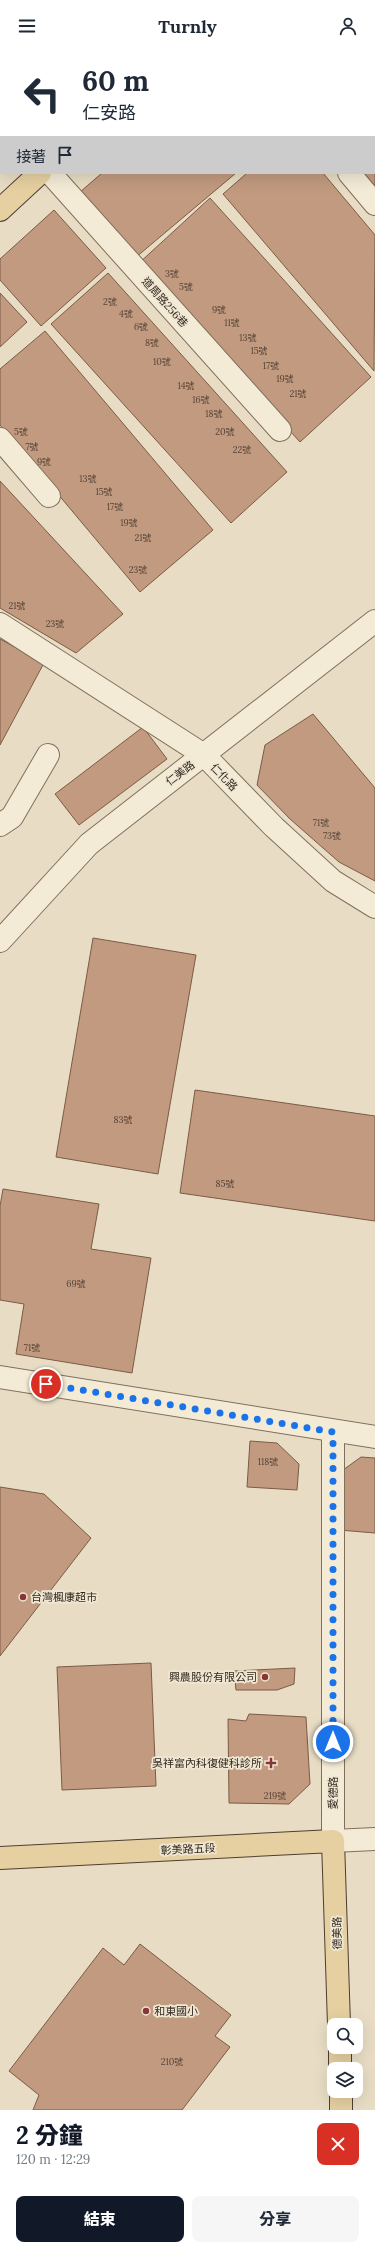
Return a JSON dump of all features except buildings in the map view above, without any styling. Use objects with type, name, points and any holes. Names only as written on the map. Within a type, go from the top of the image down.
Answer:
[{"type":"main road","points":[[0,210],[39,174]]},
{"type":"main road","name":"彰美路五段","points":[[0,1858],[333,1841]]},
{"type":"main road","name":"德美路","points":[[333,1841],[339,2018]]},
{"type":"main road","points":[[341,2098],[341,2110]]},
{"type":"street","name":"道周路256巷","points":[[51,174],[280,430]]},
{"type":"street","points":[[350,174],[375,204]]},
{"type":"street","points":[[0,439],[49,496]]},
{"type":"street","name":"仁美路","points":[[0,941],[89,844],[204,756],[375,621]]},
{"type":"street","name":"仁化路","points":[[0,624],[204,756],[274,827],[333,881],[375,907]]},
{"type":"street","points":[[0,825],[12,817],[48,755]]},
{"type":"street","points":[[0,1377],[375,1438]]},
{"type":"street","name":"愛德路","points":[[333,1432],[333,1841]]},
{"type":"street","name":"彰美路五段","points":[[333,1841],[375,1839]]},
{"type":"place","name":"台灣楓康超市","points":[[23,1597]]},
{"type":"place","name":"興農股份有限公司","points":[[265,1677]]},
{"type":"place","name":"吳祥富內科復健科診所","points":[[271,1763]]},
{"type":"place","name":"和東國小","points":[[146,2011]]},
{"type":"route","points":[[46,1384],[333,1432],[333,1742]]}]
